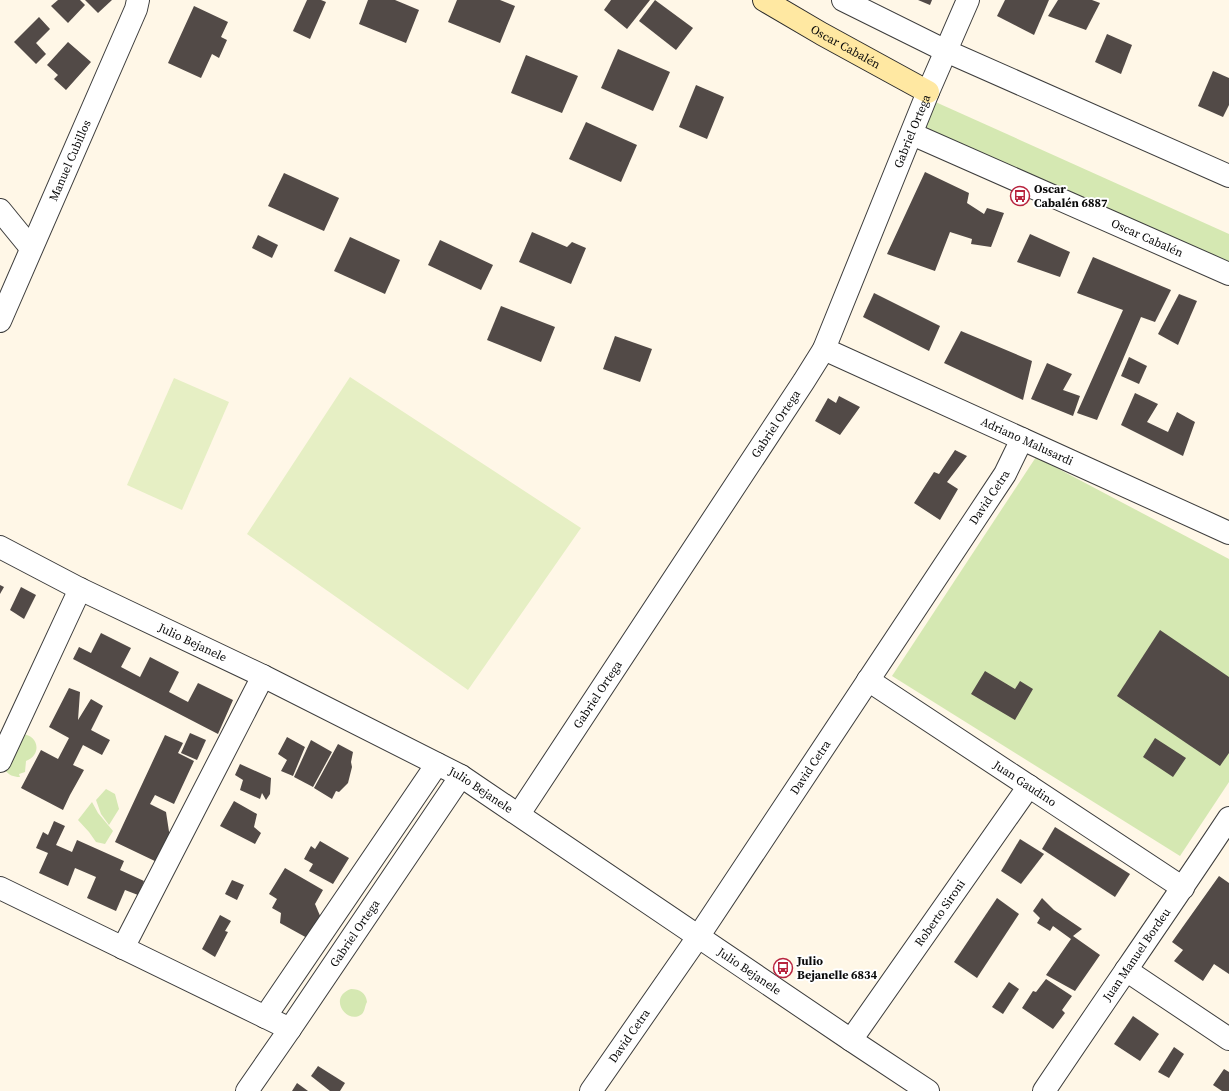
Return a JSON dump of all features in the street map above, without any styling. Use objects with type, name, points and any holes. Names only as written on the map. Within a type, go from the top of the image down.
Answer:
[{"type":"main road","name":"Oscar Cabalén","points":[[764,0],[822,34],[928,92]]},
{"type":"street","name":"Manuel Cubillos","points":[[0,321],[136,9],[138,0]]},
{"type":"street","points":[[843,0],[946,51],[1229,176]]},
{"type":"street","name":"Gabriel Ortega","points":[[519,814],[800,388],[824,349],[928,92],[968,0]]},
{"type":"street","name":"Oscar Cabalén","points":[[912,134],[1229,274]]},
{"type":"street","points":[[0,210],[31,248]]},
{"type":"street","name":"Adriano Malusardi","points":[[824,349],[1229,533]]},
{"type":"street","name":"David Cetra","points":[[591,1091],[698,937],[1005,474],[1022,439]]},
{"type":"street","name":"Julio Bejanele","points":[[0,547],[80,589],[263,676],[461,776],[928,1091]]},
{"type":"street","points":[[0,761],[80,589]]},
{"type":"street","points":[[123,948],[263,676]]},
{"type":"street","name":"Juan Gaudino","points":[[868,680],[1183,888]]},
{"type":"street","points":[[265,1017],[437,764]]},
{"type":"street","name":"Gabriel Ortega","points":[[247,1091],[461,776]]},
{"type":"street","name":"Roberto Sironi","points":[[851,1040],[1029,786]]},
{"type":"street","name":"Juan Manuel Bordeu","points":[[1044,1091],[1229,818]]},
{"type":"street","points":[[0,888],[290,1029]]},
{"type":"street","points":[[1126,970],[1229,1039]]},
{"type":"green space","points":[[931,100],[1229,234],[1229,267],[920,130]]},
{"type":"green space","points":[[350,377],[581,528],[468,690],[247,534]]},
{"type":"green space","points":[[174,378],[229,402],[182,510],[127,485]]},
{"type":"green space","points":[[1036,457],[1229,559],[1229,782],[1180,856],[892,676]]},
{"type":"green space","points":[[22,734],[28,735],[35,741],[36,750],[35,754],[26,761],[25,772],[19,774],[20,777],[18,777],[11,775],[5,770]]},
{"type":"green space","points":[[106,789],[115,794],[119,809],[109,825],[101,814],[96,800]]},
{"type":"green space","points":[[92,802],[98,813],[113,831],[105,844],[96,842],[78,820]]},
{"type":"green space","points":[[351,989],[362,992],[367,1002],[363,1013],[356,1017],[346,1013],[340,1004],[340,998],[344,993]]},
{"type":"building","points":[[58,0],[80,0],[85,5],[68,23],[51,6]]},
{"type":"building","points":[[85,0],[112,0],[98,13]]},
{"type":"building","points":[[307,0],[321,0],[326,2],[310,39],[293,31]]},
{"type":"building","points":[[368,0],[395,0],[419,10],[406,43],[359,24]]},
{"type":"building","points":[[457,0],[500,0],[515,6],[500,43],[448,22]]},
{"type":"building","points":[[611,0],[650,0],[627,29],[604,10]]},
{"type":"building","points":[[655,0],[693,28],[676,50],[639,21]]},
{"type":"building","points":[[918,0],[932,0],[930,5]]},
{"type":"building","points":[[1005,0],[1049,0],[1034,35],[997,16]]},
{"type":"building","points":[[1058,0],[1092,0],[1100,3],[1086,30],[1048,16]]},
{"type":"building","points":[[194,6],[228,22],[221,37],[227,40],[219,58],[212,54],[201,78],[168,63]]},
{"type":"building","points":[[39,17],[50,29],[36,43],[46,54],[36,64],[14,42]]},
{"type":"building","points":[[1107,34],[1132,45],[1121,74],[1095,62]]},
{"type":"building","points":[[68,42],[91,62],[66,90],[54,79],[58,75],[47,65]]},
{"type":"building","points":[[618,49],[670,72],[653,111],[601,88]]},
{"type":"building","points":[[526,55],[578,76],[562,113],[511,93]]},
{"type":"building","points":[[1213,71],[1229,78],[1229,105],[1223,117],[1198,106]]},
{"type":"building","points":[[696,85],[724,97],[707,139],[679,127]]},
{"type":"building","points":[[586,122],[637,145],[621,182],[569,159]]},
{"type":"building","points":[[925,172],[969,193],[967,203],[984,214],[987,208],[1004,213],[991,247],[971,244],[972,239],[950,232],[935,271],[887,254]]},
{"type":"building","points":[[284,173],[339,198],[324,231],[268,206]]},
{"type":"building","points":[[532,232],[567,247],[572,242],[586,248],[571,284],[519,262]]},
{"type":"building","points":[[1030,234],[1070,252],[1060,277],[1017,262]]},
{"type":"building","points":[[258,235],[278,245],[272,258],[252,248]]},
{"type":"building","points":[[350,237],[400,260],[385,294],[334,271]]},
{"type":"building","points":[[440,240],[493,265],[481,290],[428,265]]},
{"type":"building","points":[[1093,257],[1171,290],[1155,322],[1141,317],[1097,420],[1077,413],[1123,310],[1077,293]]},
{"type":"building","points":[[874,293],[940,326],[929,351],[863,317]]},
{"type":"building","points":[[1179,294],[1197,301],[1178,345],[1158,334]]},
{"type":"building","points":[[501,306],[555,327],[541,362],[487,340]]},
{"type":"building","points":[[961,331],[1032,361],[1023,400],[944,363]]},
{"type":"building","points":[[615,336],[652,349],[640,382],[603,369]]},
{"type":"building","points":[[1129,357],[1147,366],[1139,384],[1121,376]]},
{"type":"building","points":[[1047,363],[1072,374],[1063,390],[1080,396],[1073,416],[1031,399]]},
{"type":"building","points":[[1135,393],[1158,404],[1147,422],[1168,432],[1177,412],[1195,422],[1183,456],[1121,425]]},
{"type":"building","points":[[839,396],[860,407],[840,435],[815,421],[828,398],[836,403]]},
{"type":"building","points":[[955,450],[967,456],[947,482],[958,489],[940,520],[914,503],[934,472],[939,474]]},
{"type":"building","points":[[0,585],[4,587],[0,594]]},
{"type":"building","points":[[21,587],[36,595],[24,619],[10,610]]},
{"type":"building","points":[[1160,630],[1229,677],[1229,753],[1220,766],[1117,696]]},
{"type":"building","points":[[101,633],[131,648],[121,667],[140,677],[150,657],[179,672],[169,692],[188,702],[198,683],[233,700],[218,734],[73,659],[79,647],[91,653]]},
{"type":"building","points":[[985,671],[1015,689],[1020,681],[1033,689],[1015,720],[971,694]]},
{"type":"building","points":[[69,688],[80,692],[78,720],[91,699],[103,706],[91,730],[110,740],[102,755],[83,745],[73,765],[84,770],[63,810],[21,788],[41,750],[58,759],[69,738],[49,727]]},
{"type":"building","points":[[190,733],[206,740],[197,760],[181,753]]},
{"type":"building","points":[[165,735],[183,743],[178,753],[194,761],[174,804],[155,795],[150,804],[166,812],[170,838],[159,863],[115,842]]},
{"type":"building","points":[[287,737],[305,747],[293,776],[281,771],[287,760],[278,754]]},
{"type":"building","points":[[1155,738],[1186,758],[1173,777],[1143,757]]},
{"type":"building","points":[[311,740],[332,752],[313,787],[294,777]]},
{"type":"building","points":[[338,744],[353,752],[351,762],[352,767],[348,783],[339,792],[336,791],[332,799],[314,788]]},
{"type":"building","points":[[240,764],[271,778],[270,794],[266,800],[262,793],[260,799],[240,790],[243,780],[235,775]]},
{"type":"building","points":[[234,801],[257,814],[254,827],[261,833],[255,844],[220,826]]},
{"type":"building","points":[[54,821],[65,826],[56,845],[72,852],[77,840],[124,861],[120,870],[144,881],[138,895],[125,890],[116,911],[87,898],[96,877],[75,868],[68,886],[39,873],[48,853],[36,848],[43,832],[48,835]]},
{"type":"building","points":[[1055,827],[1130,874],[1115,897],[1042,849]]},
{"type":"building","points":[[1020,839],[1044,854],[1021,884],[1001,871]]},
{"type":"building","points":[[320,841],[349,858],[333,884],[309,871],[313,864],[304,859],[311,846],[315,849]]},
{"type":"building","points":[[285,868],[323,890],[315,904],[321,918],[309,939],[280,923],[281,913],[272,908],[277,899],[269,894]]},
{"type":"building","points":[[1219,876],[1229,883],[1229,974],[1214,964],[1203,981],[1174,961],[1183,950],[1172,942]]},
{"type":"building","points":[[232,880],[244,885],[237,900],[225,894]]},
{"type":"building","points":[[997,898],[1019,914],[977,978],[954,962]]},
{"type":"building","points":[[1042,898],[1054,910],[1082,929],[1073,936],[1100,955],[1075,991],[1046,975],[1071,939],[1053,926],[1050,931],[1037,923],[1040,918],[1033,911]]},
{"type":"building","points":[[220,915],[231,921],[225,931],[228,932],[215,957],[202,949]]},
{"type":"building","points":[[1046,979],[1072,996],[1062,1010],[1065,1013],[1053,1029],[1022,1008],[1033,991],[1036,992]]},
{"type":"building","points":[[1009,982],[1019,989],[1003,1014],[992,1007]]},
{"type":"building","points":[[1133,1016],[1159,1034],[1140,1061],[1114,1044]]},
{"type":"building","points":[[1174,1047],[1184,1054],[1169,1078],[1158,1072]]},
{"type":"building","points":[[318,1066],[345,1083],[340,1091],[330,1091],[311,1076]]},
{"type":"building","points":[[1224,1069],[1229,1072],[1229,1091],[1222,1091],[1213,1085]]},
{"type":"building","points":[[297,1083],[308,1091],[292,1091]]},
{"type":"place","name":"Oscar Cabalén 6887","points":[[1020,196]]},
{"type":"place","name":"Julio Bejanelle 6834","points":[[783,968]]}]
